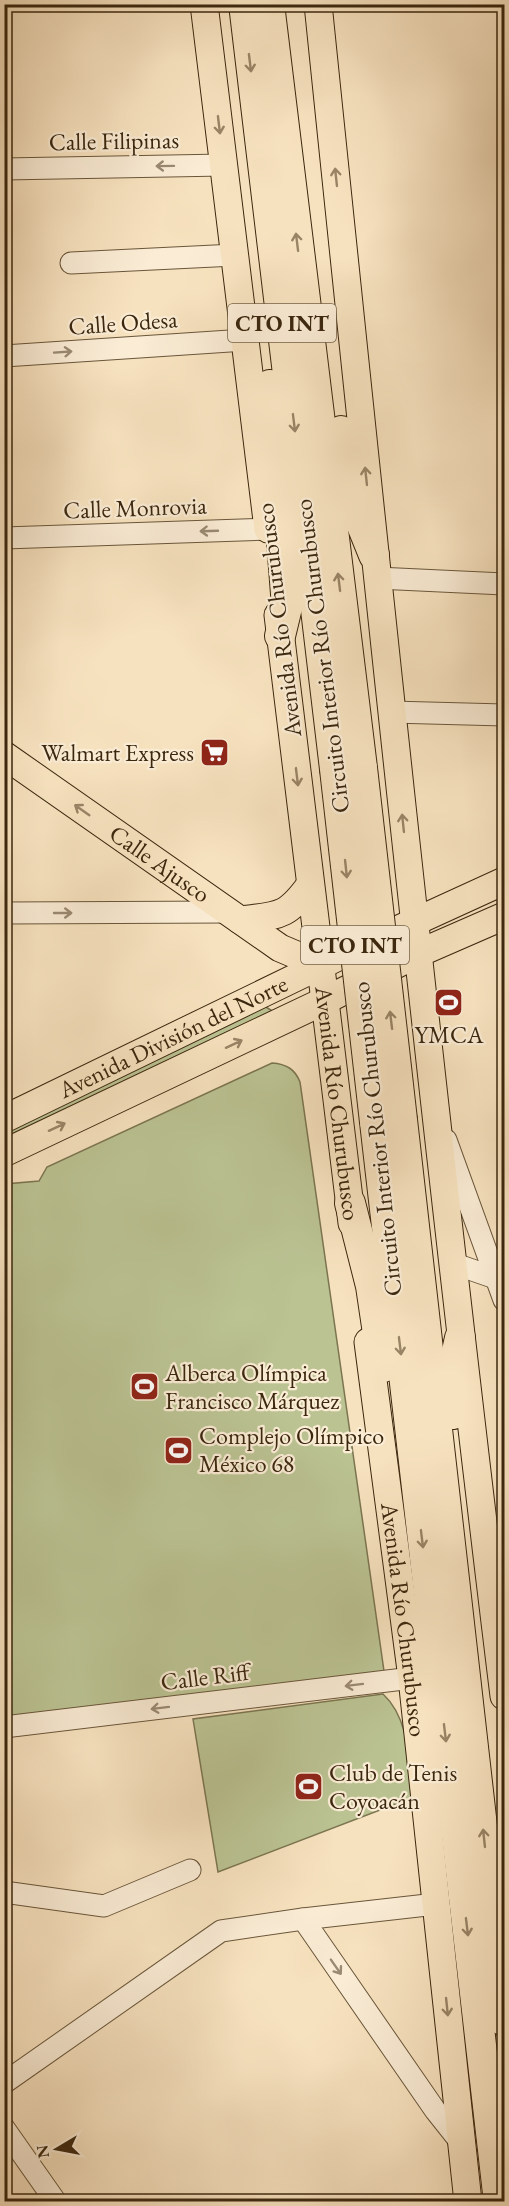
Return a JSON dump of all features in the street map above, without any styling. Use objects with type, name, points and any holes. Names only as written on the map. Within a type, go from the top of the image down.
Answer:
[{"type":"highway","name":"Circuito Interior Río Churubusco","points":[[244,4],[265,188],[348,768]]},
{"type":"highway","name":"Circuito Interior Río Churubusco","points":[[269,4],[302,280],[348,768],[389,1121],[462,1644],[504,2021]]},
{"type":"highway","points":[[265,188],[256,270],[272,403],[287,607],[280,636]]},
{"type":"highway","points":[[302,280],[323,313],[327,328],[350,489],[376,566]]},
{"type":"highway","name":"Circuito Interior Río Churubusco","points":[[389,1121],[417,1496],[499,2202]]},
{"type":"highway","points":[[350,1203],[371,1286],[396,1454],[417,1496]]},
{"type":"highway","points":[[460,1338],[450,1383],[475,1601],[462,1644]]},
{"type":"main road","name":"Avenida Río Churubusco","points":[[204,4],[324,1001],[412,1678],[468,2202]]},
{"type":"main road","name":"CTO INT","points":[[318,4],[414,923],[420,1052],[434,1105],[504,1696]]},
{"type":"main road","name":"Calle Ajusco","points":[[4,756],[286,951],[320,965]]},
{"type":"main road","points":[[234,916],[283,913],[311,891],[325,907],[332,908],[389,888],[408,869]]},
{"type":"main road","name":"Avenida División del Norte","points":[[4,1119],[320,965],[504,881]]},
{"type":"main road","name":"Avenida División del Norte","points":[[4,1153],[324,1001],[417,954],[504,916]]},
{"type":"main road","points":[[330,1043],[361,1060]]},
{"type":"main road","points":[[335,1084],[343,1074],[361,1060],[420,1052]]},
{"type":"street","name":"Calle Filipinas","points":[[4,168],[224,165]]},
{"type":"street","points":[[71,263],[235,255]]},
{"type":"street","name":"Calle Odesa","points":[[4,356],[245,340]]},
{"type":"street","name":"Calle Monrovia","points":[[4,538],[267,529]]},
{"type":"street","points":[[376,566],[504,584]]},
{"type":"street","points":[[391,712],[504,715]]},
{"type":"street","points":[[4,914],[234,916]]},
{"type":"street","points":[[434,1105],[500,1279],[504,1300]]},
{"type":"street","points":[[452,1263],[500,1279]]},
{"type":"street","name":"Calle Riff","points":[[4,1727],[412,1678]]},
{"type":"street","points":[[4,1892],[104,1906],[190,1870]]},
{"type":"street","points":[[4,2083],[221,1931],[436,1904]]},
{"type":"street","points":[[303,1919],[435,2110],[462,2144]]},
{"type":"street","points":[[4,2128],[56,2202]]},
{"type":"green space","points":[[261,1004],[274,1012],[5,1142],[5,1129]]},
{"type":"green space","name":"Complejo Olímpico México 68","points":[[272,1063],[289,1068],[300,1082],[385,1678],[5,1719],[4,1221],[8,1221],[5,1184],[39,1181],[47,1167]]},
{"type":"green space","name":"Club de Tenis Coyoacán","points":[[383,1694],[399,1716],[407,1742],[414,1797],[218,1872],[193,1719]]},
{"type":"place","name":"Walmart Express","points":[[215,753]]},
{"type":"place","name":"YMCA","points":[[449,1002]]},
{"type":"place","name":"Alberca Olímpica Francisco Márquez","points":[[144,1387]]},
{"type":"place","name":"Complejo Olímpico México 68","points":[[178,1450]]},
{"type":"place","name":"Club de Tenis Coyoacán","points":[[308,1787]]}]
